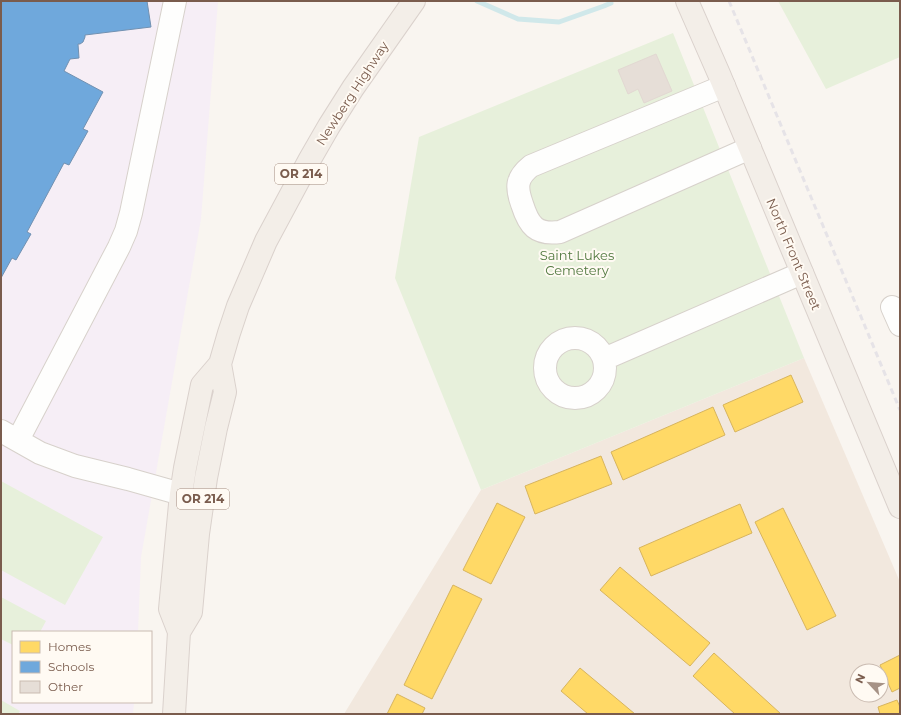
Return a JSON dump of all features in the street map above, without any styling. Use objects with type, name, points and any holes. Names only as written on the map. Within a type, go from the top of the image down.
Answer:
[{"type":"main road","name":"Newberg Highway","points":[[174,714],[179,632],[170,608],[181,494],[202,385],[220,364],[238,306],[266,241],[310,159],[329,126],[354,88],[414,1]]},
{"type":"main road","name":"North Front Street","points":[[686,1],[724,86],[900,507]]},
{"type":"main road","name":"Newberg Highway","points":[[179,632],[190,612],[198,534],[206,478],[225,392],[220,364]]},
{"type":"lane","points":[[175,1],[126,231],[119,247],[9,436],[40,453],[75,466],[181,494]]},
{"type":"lane","points":[[724,86],[531,166],[524,171],[518,186],[519,195],[526,218],[532,226],[541,231],[550,233],[560,232],[750,148]]},
{"type":"lane","points":[[604,358],[802,273]]},
{"type":"shaded area","points":[[1,1],[218,1],[201,219],[141,557],[138,631],[12,631],[12,703],[134,703],[133,714],[1,714]]},
{"type":"shaded area","points":[[804,358],[900,582],[900,714],[344,714],[481,490]]},
{"type":"green space","points":[[778,1],[900,1],[900,57],[826,89]]},
{"type":"green space","name":"Saint Lukes Cemetery","points":[[673,33],[804,358],[481,490],[395,278],[419,137]]},
{"type":"green space","points":[[1,481],[103,537],[65,605],[1,570]]},
{"type":"green space","points":[[1,597],[46,621],[41,631],[12,631],[12,644],[1,639]]},
{"type":"green space","points":[[1,700],[20,711],[18,714],[1,714]]},
{"type":"building: Homes","points":[[791,375],[803,402],[735,432],[723,405]]},
{"type":"building: Homes","points":[[713,407],[725,435],[623,480],[611,452]]},
{"type":"building: Homes","points":[[601,456],[612,484],[535,514],[525,486]]},
{"type":"building: Homes","points":[[497,503],[525,517],[491,584],[463,570]]},
{"type":"building: Homes","points":[[740,504],[752,533],[651,576],[639,548]]},
{"type":"building: Homes","points":[[783,508],[836,616],[807,630],[755,522]]},
{"type":"building: Homes","points":[[620,567],[710,643],[690,666],[600,590]]},
{"type":"building: Homes","points":[[453,585],[482,599],[432,699],[404,685]]},
{"type":"building: Homes","points":[[714,653],[781,714],[735,714],[693,676]]},
{"type":"building: Homes","points":[[900,655],[900,688],[892,692],[889,685],[889,663],[884,663]]},
{"type":"building: Homes","points":[[580,668],[635,714],[588,714],[561,691]]},
{"type":"building: Homes","points":[[397,694],[425,708],[422,714],[387,714]]},
{"type":"building: Homes","points":[[897,700],[900,707],[900,714],[880,714],[878,707]]},
{"type":"building: Schools","points":[[1,1],[147,1],[151,27],[85,35],[83,42],[78,44],[79,58],[70,59],[64,71],[103,92],[83,129],[88,131],[69,165],[64,163],[27,232],[31,234],[16,260],[12,258],[1,278]]},
{"type":"building: Other","points":[[656,54],[672,91],[644,103],[638,89],[628,94],[618,70]]},
{"type":"waterway","points":[[477,1],[518,19],[559,22],[611,3]]},
{"type":"railway","points":[[729,1],[900,410]]}]
